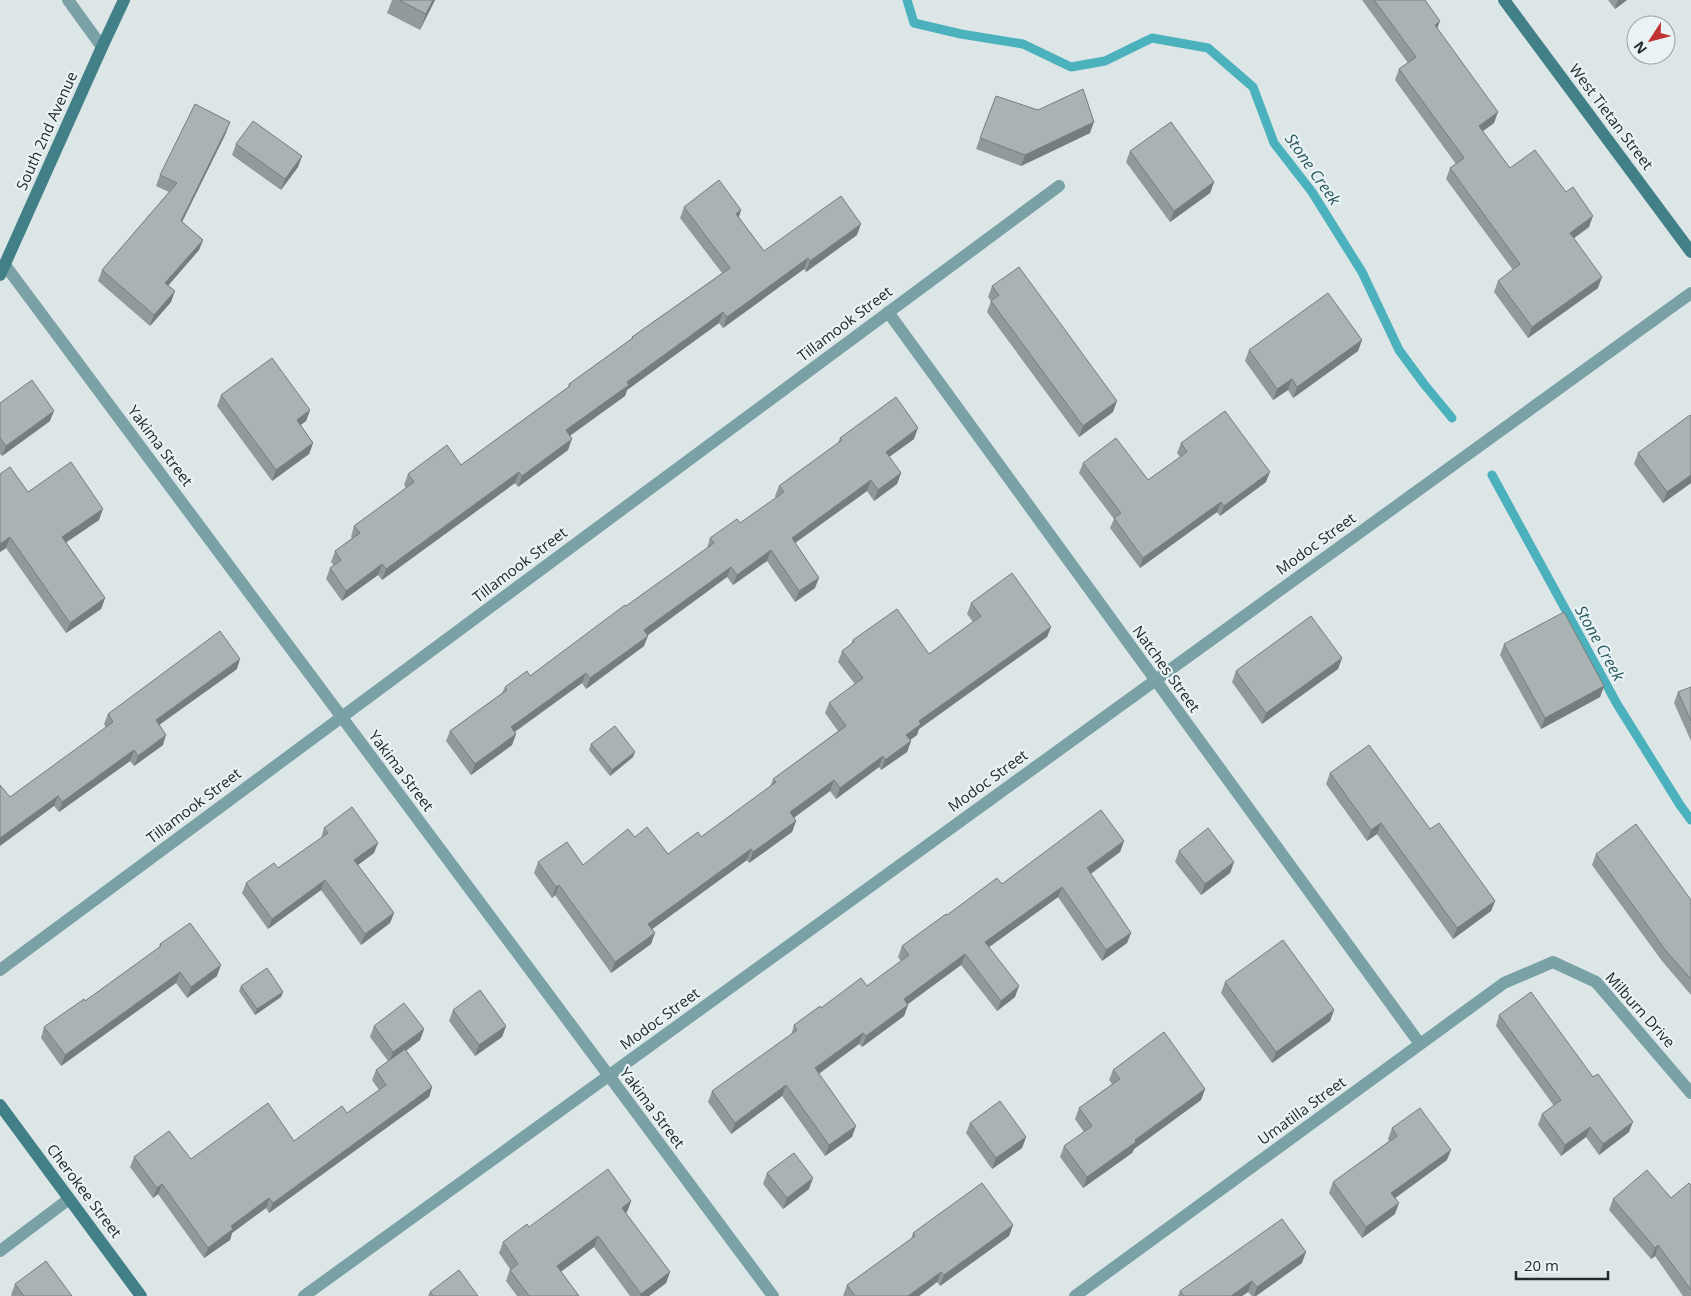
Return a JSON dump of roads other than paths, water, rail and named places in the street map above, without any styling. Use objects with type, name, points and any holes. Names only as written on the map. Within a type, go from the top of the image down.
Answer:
[{"type":"main road","name":"South 2nd Avenue","points":[[2,270],[124,0]]},
{"type":"main road","name":"West Tietan Street","points":[[1504,0],[1691,252]]},
{"type":"main road","name":"Cherokee Street","points":[[0,1105],[141,1296]]},
{"type":"street","points":[[68,0],[102,46]]},
{"type":"street","name":"Tillamook Street","points":[[0,970],[1059,186]]},
{"type":"street","name":"Yakima Street","points":[[2,270],[342,717],[772,1296]]},
{"type":"street","name":"Modoc Street","points":[[304,1296],[1691,293]]},
{"type":"street","name":"Natches Street","points":[[888,312],[1420,1044]]},
{"type":"street","name":"Umatilla Street","points":[[1075,1296],[1504,983],[1553,962]]},
{"type":"street","name":"Milburn Drive","points":[[1553,962],[1596,982],[1691,1093]]},
{"type":"street","points":[[0,1251],[69,1199]]},
{"type":"waterway","name":"Stone Creek","points":[[907,0],[914,23],[961,34],[1023,44],[1071,67],[1105,61],[1152,38],[1208,48],[1253,87],[1274,143],[1312,192],[1362,272],[1399,350],[1452,418]]},
{"type":"waterway","name":"Stone Creek","points":[[1492,475],[1617,704],[1691,820]]}]
